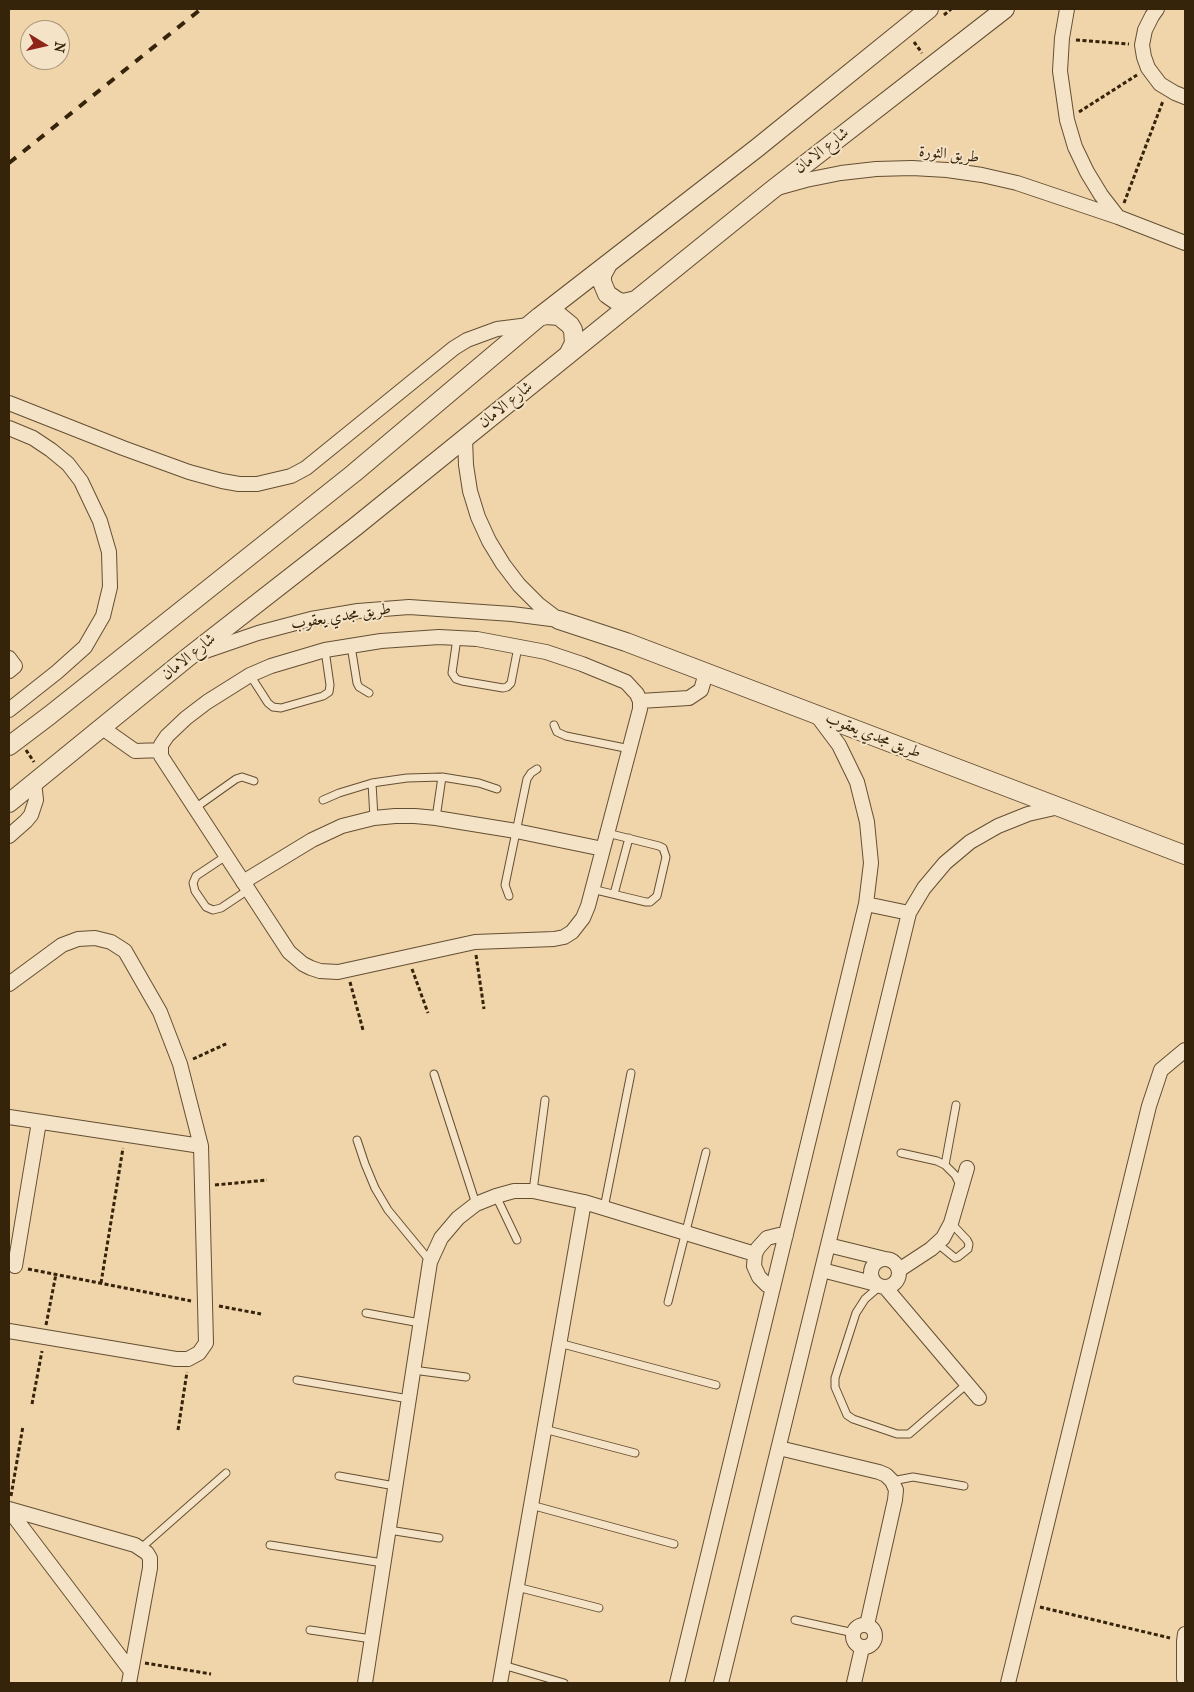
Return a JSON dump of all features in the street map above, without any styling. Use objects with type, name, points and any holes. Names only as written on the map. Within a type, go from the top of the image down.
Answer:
[{"type":"street","name":"شارع الامان","points":[[9,803],[101,727],[772,190],[1005,9]]},
{"type":"street","points":[[1067,9],[1062,38],[1061,88],[1067,120],[1075,147],[1087,172],[1101,195],[1118,217]]},
{"type":"street","points":[[1157,9],[1145,30],[1142,45],[1144,57],[1153,76],[1168,89],[1185,97]]},
{"type":"street","points":[[14,742],[58,710],[354,473],[534,321],[757,148],[904,29],[936,12]]},
{"type":"street","name":"طريق الثورة","points":[[772,190],[806,180],[841,173],[876,169],[912,168],[947,170],[1017,183],[1118,217],[1185,244]]},
{"type":"street","points":[[608,264],[602,275],[607,294],[623,303],[636,300]]},
{"type":"street","points":[[9,403],[189,472],[239,484],[257,484],[291,476],[306,468],[454,348],[467,340],[497,329],[534,321],[546,314],[559,316],[573,330],[574,343],[568,355]]},
{"type":"street","points":[[9,710],[58,672],[85,647],[103,616],[110,587],[109,552],[100,521],[82,482],[68,464],[51,450],[33,438],[11,429]]},
{"type":"street","name":"طريق مجدي يعقوب","points":[[464,438],[470,491],[478,517],[489,541],[519,585],[538,604],[559,620]]},
{"type":"street","name":"طريق مجدي يعقوب","points":[[187,658],[258,633],[311,619],[358,611],[409,607],[512,614],[559,620],[626,642],[1185,855]]},
{"type":"street","points":[[457,637],[477,639],[546,652],[582,664],[626,682],[637,694],[640,701],[640,709],[592,889],[583,918],[572,932],[554,940],[475,942],[338,972],[320,971],[303,964],[288,952],[161,756],[163,740],[186,718],[207,702],[250,675],[290,659],[325,650],[351,646],[381,640],[411,638],[457,637]]},
{"type":"street","points":[[9,658],[15,666],[9,672]]},
{"type":"street","points":[[640,701],[689,698],[701,690],[706,673]]},
{"type":"street","points":[[677,1683],[866,904],[871,863],[868,822],[857,782],[839,745],[815,713]]},
{"type":"street","points":[[101,727],[135,751],[161,750]]},
{"type":"street","points":[[9,836],[26,822],[31,815],[36,800],[38,779]]},
{"type":"street","points":[[721,1683],[910,913],[924,888],[945,863],[970,842],[998,826],[1028,814],[1059,807]]},
{"type":"street","points":[[246,886],[312,840],[342,826],[374,818],[416,816],[436,818],[603,848]]},
{"type":"street","points":[[866,904],[910,913]]},
{"type":"street","points":[[9,984],[62,945],[78,939],[95,938],[111,942],[125,951],[160,1012],[180,1064],[200,1146],[206,1343],[199,1353],[188,1359],[176,1359],[9,1331]]},
{"type":"street","points":[[1008,1683],[1149,1106],[1161,1070],[1185,1050]]},
{"type":"street","points":[[9,1117],[200,1146]]},
{"type":"street","points":[[15,1266],[40,1122]]},
{"type":"street","points":[[899,1270],[938,1244],[951,1223],[967,1168]]},
{"type":"street","points":[[365,1683],[430,1262],[441,1238],[458,1218],[476,1204],[496,1196],[514,1192],[533,1191],[584,1202],[755,1254]]},
{"type":"street","points":[[500,1683],[584,1202]]},
{"type":"street","points":[[773,1288],[767,1286],[759,1277],[754,1266],[755,1254],[767,1238],[786,1235]]},
{"type":"street","points":[[822,1270],[881,1286],[895,1284],[898,1280],[899,1270],[894,1262],[828,1245]]},
{"type":"street","points":[[885,1260],[880,1261],[872,1269],[872,1274],[980,1398]]},
{"type":"street","points":[[779,1448],[879,1472],[886,1475],[892,1481],[896,1490],[895,1500],[867,1625]]},
{"type":"street","points":[[9,1505],[141,1548],[150,1558],[150,1568],[131,1672]]},
{"type":"street","points":[[9,1505],[131,1672]]},
{"type":"street","points":[[862,1625],[867,1625],[872,1628],[876,1639],[873,1644],[862,1648],[854,1642],[854,1632],[862,1625]]},
{"type":"street","points":[[1184,1638],[1185,1682]]},
{"type":"street","points":[[854,1683],[862,1648]]},
{"type":"lane","points":[[457,637],[452,674],[462,682],[507,687],[511,683],[518,647]]},
{"type":"lane","points":[[351,646],[356,683],[359,688],[369,694]]},
{"type":"lane","points":[[250,675],[268,703],[273,707],[281,708],[323,696],[328,692],[330,685],[325,650]]},
{"type":"lane","points":[[554,725],[558,732],[566,736],[630,749]]},
{"type":"lane","points":[[508,896],[505,885],[527,779],[537,769]]},
{"type":"lane","points":[[196,808],[236,779],[242,777],[254,781]]},
{"type":"lane","points":[[436,818],[442,777]]},
{"type":"lane","points":[[322,800],[355,787],[406,778],[442,777],[497,788]]},
{"type":"lane","points":[[372,783],[374,818]]},
{"type":"lane","points":[[592,889],[646,902],[650,902],[657,896],[666,852],[659,846],[607,833]]},
{"type":"lane","points":[[614,894],[628,838]]},
{"type":"lane","points":[[226,856],[196,876],[193,884],[195,891],[206,907],[214,910],[221,908],[246,886]]},
{"type":"lane","points":[[604,1208],[631,1073]]},
{"type":"lane","points":[[434,1074],[476,1204]]},
{"type":"lane","points":[[533,1191],[545,1100]]},
{"type":"lane","points":[[945,1164],[956,1105]]},
{"type":"lane","points":[[357,1140],[375,1188],[388,1210],[430,1262]]},
{"type":"lane","points":[[668,1302],[706,1152]]},
{"type":"lane","points":[[901,1153],[945,1164],[955,1175],[962,1188]]},
{"type":"lane","points":[[496,1196],[517,1240]]},
{"type":"lane","points":[[938,1244],[954,1258],[968,1249],[969,1244],[967,1240],[951,1223]]},
{"type":"lane","points":[[881,1286],[865,1299],[856,1314],[834,1378],[835,1387],[847,1415],[853,1419],[897,1434],[909,1434],[967,1384]]},
{"type":"lane","points":[[366,1313],[420,1323]]},
{"type":"lane","points":[[559,1343],[716,1385]]},
{"type":"lane","points":[[413,1370],[466,1377]]},
{"type":"lane","points":[[297,1380],[409,1399]]},
{"type":"lane","points":[[544,1429],[635,1453]]},
{"type":"lane","points":[[141,1548],[226,1472]]},
{"type":"lane","points":[[340,1476],[395,1486]]},
{"type":"lane","points":[[892,1481],[914,1477],[964,1486]]},
{"type":"lane","points":[[531,1505],[674,1544]]},
{"type":"lane","points":[[389,1530],[439,1538]]},
{"type":"lane","points":[[270,1545],[384,1563]]},
{"type":"lane","points":[[517,1587],[598,1608]]},
{"type":"lane","points":[[795,1620],[854,1632]]},
{"type":"lane","points":[[310,1630],[372,1639]]},
{"type":"lane","points":[[503,1665],[564,1683]]},
{"type":"path","points":[[936,12],[951,9]]},
{"type":"path","points":[[904,29],[932,66]]},
{"type":"path","points":[[1062,38],[1142,45]]},
{"type":"path","points":[[1067,120],[1148,68]]},
{"type":"path","points":[[1118,217],[1168,89]]},
{"type":"path","points":[[14,742],[38,779]]},
{"type":"path","points":[[475,942],[484,1009]]},
{"type":"path","points":[[406,956],[428,1013]]},
{"type":"path","points":[[347,970],[363,1030]]},
{"type":"path","points":[[180,1064],[228,1043]]},
{"type":"path","points":[[101,1283],[125,1135]]},
{"type":"path","points":[[202,1187],[267,1180]]},
{"type":"path","points":[[15,1266],[260,1314]]},
{"type":"path","points":[[178,1430],[188,1359]]},
{"type":"path","points":[[9,1505],[23,1426]]},
{"type":"path","points":[[1027,1604],[1184,1638]]},
{"type":"path","points":[[131,1672],[211,1674]]},
{"type":"railway","points":[[9,163],[201,9]]}]
